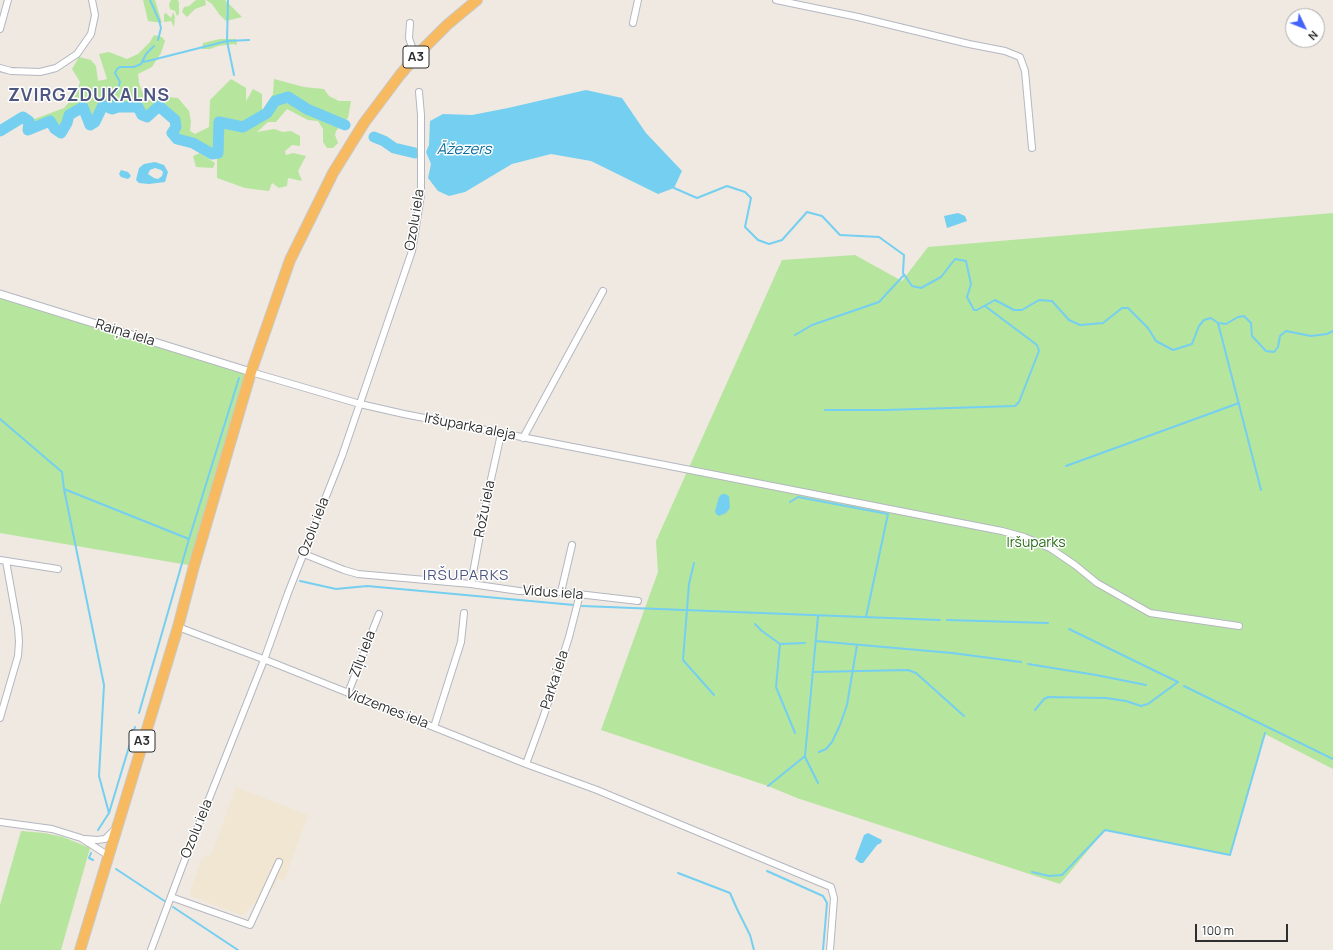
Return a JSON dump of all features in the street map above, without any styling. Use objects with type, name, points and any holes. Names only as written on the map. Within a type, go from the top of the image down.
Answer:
[{"type":"highway","name":"A3","points":[[80,950],[178,627],[196,558],[251,372],[290,260],[333,173],[364,123],[417,55],[447,25],[477,0]]},
{"type":"street","points":[[0,29],[8,0]]},
{"type":"street","points":[[0,68],[11,71],[40,72],[56,68],[77,54],[91,34],[95,15],[92,0]]},
{"type":"street","points":[[633,23],[638,0]]},
{"type":"street","points":[[776,0],[858,17],[969,44],[1005,51],[1020,57],[1025,71],[1032,148]]},
{"type":"street","points":[[410,23],[409,38],[413,50],[417,55]]},
{"type":"street","name":"Ozolu iela","points":[[151,950],[170,897],[264,660],[342,456],[412,251],[421,195],[422,115],[419,92]]},
{"type":"street","points":[[523,438],[604,291]]},
{"type":"street","name":"Raiņa iela","points":[[0,294],[251,372]]},
{"type":"street","name":"Iršuparka aleja","points":[[251,372],[360,404],[404,414],[1002,531],[1017,535],[1050,548],[1075,565],[1097,583],[1150,613],[1239,626]]},
{"type":"street","name":"Rožu iela","points":[[471,584],[486,502],[501,434]]},
{"type":"street","points":[[561,592],[572,545]]},
{"type":"street","name":"Vidus iela","points":[[304,554],[358,574],[471,584],[519,591],[561,592],[638,602]]},
{"type":"street","points":[[0,718],[18,656],[19,642],[18,628],[3,561],[58,569]]},
{"type":"street","name":"Parka iela","points":[[526,764],[544,715],[569,638],[580,594]]},
{"type":"street","points":[[434,727],[462,642],[464,613]]},
{"type":"street","name":"Zīļu iela","points":[[348,693],[379,614]]},
{"type":"street","name":"Vidzemes iela","points":[[178,627],[526,764],[597,790],[831,887],[834,898],[830,950]]},
{"type":"street","points":[[0,822],[52,829],[81,838],[97,840],[109,837],[117,827]]},
{"type":"street","points":[[81,838],[109,856]]},
{"type":"street","points":[[170,897],[250,925],[279,862]]},
{"type":"shaded area","points":[[236,787],[308,815],[284,881],[277,879],[274,889],[265,886],[257,903],[249,907],[246,913],[241,915],[191,896],[190,892],[202,858],[211,855]]},
{"type":"green space","points":[[143,0],[155,0],[162,23],[148,21]]},
{"type":"green space","points":[[171,0],[178,0],[179,14],[177,16],[175,11],[170,9],[169,5]]},
{"type":"green space","points":[[196,0],[205,0],[206,5],[195,9],[187,17],[182,12],[184,7],[189,6]]},
{"type":"green space","points":[[206,0],[225,0],[242,17],[226,21],[212,4]]},
{"type":"green space","points":[[173,12],[175,17],[174,27],[171,21],[164,22],[164,14],[166,13],[171,18]]},
{"type":"green space","points":[[154,35],[162,37],[165,41],[161,53],[152,67],[138,74],[139,83],[146,102],[156,96],[178,98],[189,111],[191,122],[190,131],[195,134],[209,127],[210,100],[231,79],[246,88],[246,101],[253,89],[262,94],[262,111],[273,94],[274,79],[304,87],[324,89],[329,96],[339,101],[351,101],[348,118],[336,131],[335,135],[338,143],[333,148],[327,148],[323,142],[323,129],[318,121],[308,120],[287,109],[276,122],[268,122],[257,132],[274,129],[283,132],[291,131],[300,136],[300,146],[292,145],[285,151],[286,155],[293,153],[306,156],[298,171],[302,181],[288,178],[287,186],[279,188],[272,183],[269,191],[245,188],[217,178],[217,157],[202,151],[193,143],[177,139],[172,133],[176,127],[175,120],[159,106],[149,115],[142,115],[138,107],[118,107],[112,109],[103,105],[95,122],[90,125],[83,107],[69,115],[67,123],[61,133],[55,129],[50,122],[28,130],[29,121],[64,108],[76,94],[80,82],[72,69],[79,57],[91,60],[96,66],[98,81],[107,79],[99,54],[109,52],[127,59],[138,54],[150,42]]},
{"type":"green space","points":[[220,39],[236,39],[237,45],[233,44],[218,46],[210,49],[202,49],[203,43]]},
{"type":"green space","points":[[200,153],[215,163],[213,168],[196,167],[193,156]]},
{"type":"green space","name":"Iršuparks","points":[[1333,213],[1333,769],[1265,734],[1230,855],[1105,830],[1060,884],[797,798],[768,786],[601,730],[658,572],[656,541],[782,260],[855,255],[902,281],[928,247]]},
{"type":"green space","points":[[0,294],[251,372],[194,566],[0,533]]},
{"type":"green space","points":[[21,831],[44,833],[63,837],[90,848],[61,950],[0,950],[0,905]]},
{"type":"water","name":"Āžezers","points":[[586,90],[622,98],[646,133],[682,171],[674,188],[658,194],[591,161],[551,154],[512,164],[465,192],[449,196],[438,191],[428,178],[431,164],[426,152],[429,145],[430,121],[443,114],[472,115]]},
{"type":"water","points":[[155,162],[164,165],[168,172],[165,182],[149,184],[139,183],[136,180],[139,168],[144,164]],"holes":[[[155,168],[163,172],[162,176],[158,179],[148,174],[150,170]]]},
{"type":"water","points":[[121,170],[128,172],[131,176],[128,179],[121,177],[119,174]]},
{"type":"water","points":[[958,213],[965,216],[967,221],[947,228],[944,216]]},
{"type":"water","points":[[722,494],[729,496],[730,508],[726,513],[719,516],[715,511],[719,497]]},
{"type":"water","points":[[868,833],[882,840],[863,863],[860,863],[855,859],[864,835]]},
{"type":"waterway","points":[[150,0],[161,28],[158,40]]},
{"type":"waterway","points":[[228,0],[227,41],[234,75]]},
{"type":"waterway","points":[[143,62],[227,41],[249,40]]},
{"type":"waterway","points":[[118,107],[114,104],[111,96],[117,91],[120,82],[115,73],[117,69],[120,67],[134,67],[141,64],[146,54],[154,46]]},
{"type":"waterway","points":[[0,131],[23,117],[29,121],[28,130],[50,121],[55,129],[61,133],[67,123],[69,115],[83,107],[90,125],[95,122],[103,105],[112,109],[118,107],[138,107],[142,115],[147,117],[159,106],[175,120],[176,127],[172,133],[177,139],[193,143],[212,154],[218,153],[219,122],[243,127],[267,113],[275,101],[288,97],[307,109],[345,125]]},
{"type":"waterway","points":[[374,137],[384,141],[394,148],[415,153]]},
{"type":"waterway","points":[[674,188],[697,198],[727,186],[745,192],[751,198],[745,227],[758,240],[769,244],[782,240],[807,212],[822,216],[840,235],[879,237],[904,255],[903,273],[912,286],[921,288],[941,277],[955,259],[966,261],[971,284],[967,297],[974,310],[977,310],[995,300],[1014,310],[1022,310],[1039,300],[1052,301],[1069,320],[1080,325],[1103,323],[1122,308],[1128,308],[1148,328],[1156,341],[1173,350],[1192,344],[1199,326],[1204,320],[1211,318],[1218,323],[1226,324],[1238,317],[1244,316],[1251,323],[1252,336],[1266,351],[1274,352],[1278,347],[1280,336],[1286,331],[1311,336],[1327,334],[1333,331]]},
{"type":"waterway","points":[[795,335],[812,325],[879,302],[904,275]]},
{"type":"waterway","points":[[825,410],[885,410],[1015,406],[1019,402],[1039,351],[1037,345],[985,306]]},
{"type":"waterway","points":[[1218,323],[1261,490]]},
{"type":"waterway","points":[[139,713],[189,539],[239,378]]},
{"type":"waterway","points":[[1066,466],[1239,403]]},
{"type":"waterway","points":[[0,419],[62,472],[64,489],[104,685],[99,776],[109,813]]},
{"type":"waterway","points":[[64,489],[189,539]]},
{"type":"waterway","points":[[790,502],[798,497],[888,514],[866,617]]},
{"type":"waterway","points":[[694,563],[689,584],[683,660],[714,695]]},
{"type":"waterway","points":[[300,581],[336,589],[367,586],[574,605]]},
{"type":"waterway","points":[[582,606],[940,620]]},
{"type":"waterway","points":[[768,786],[805,756],[818,616]]},
{"type":"waterway","points":[[947,620],[1048,623]]},
{"type":"waterway","points":[[755,624],[780,644],[805,643]]},
{"type":"waterway","points":[[1035,710],[1044,699],[1048,697],[1106,698],[1126,701],[1141,706],[1148,704],[1178,682],[1069,629]]},
{"type":"waterway","points":[[816,641],[952,653],[1021,662]]},
{"type":"waterway","points":[[780,644],[776,687],[795,733]]},
{"type":"waterway","points":[[819,752],[826,749],[832,742],[840,725],[847,705],[857,645]]},
{"type":"waterway","points":[[1028,664],[1146,685]]},
{"type":"waterway","points":[[813,672],[908,670],[916,673],[964,716]]},
{"type":"waterway","points":[[1184,686],[1333,759]]},
{"type":"waterway","points":[[98,830],[109,813],[135,727]]},
{"type":"waterway","points":[[1032,872],[1049,876],[1062,875],[1105,830],[1230,855],[1265,733]]},
{"type":"waterway","points":[[805,757],[818,783]]},
{"type":"waterway","points":[[91,853],[89,858],[93,860]]},
{"type":"waterway","points":[[116,869],[166,902]]},
{"type":"waterway","points":[[767,871],[823,896],[827,903],[823,950]]},
{"type":"waterway","points":[[678,873],[730,893],[750,935],[754,950]]},
{"type":"waterway","points":[[173,907],[238,950]]},
{"type":"district","name":"ZVIRGZDUKALNS","points":[[89,96]]},
{"type":"district","name":"IRŠUPARKS","points":[[466,576]]}]
